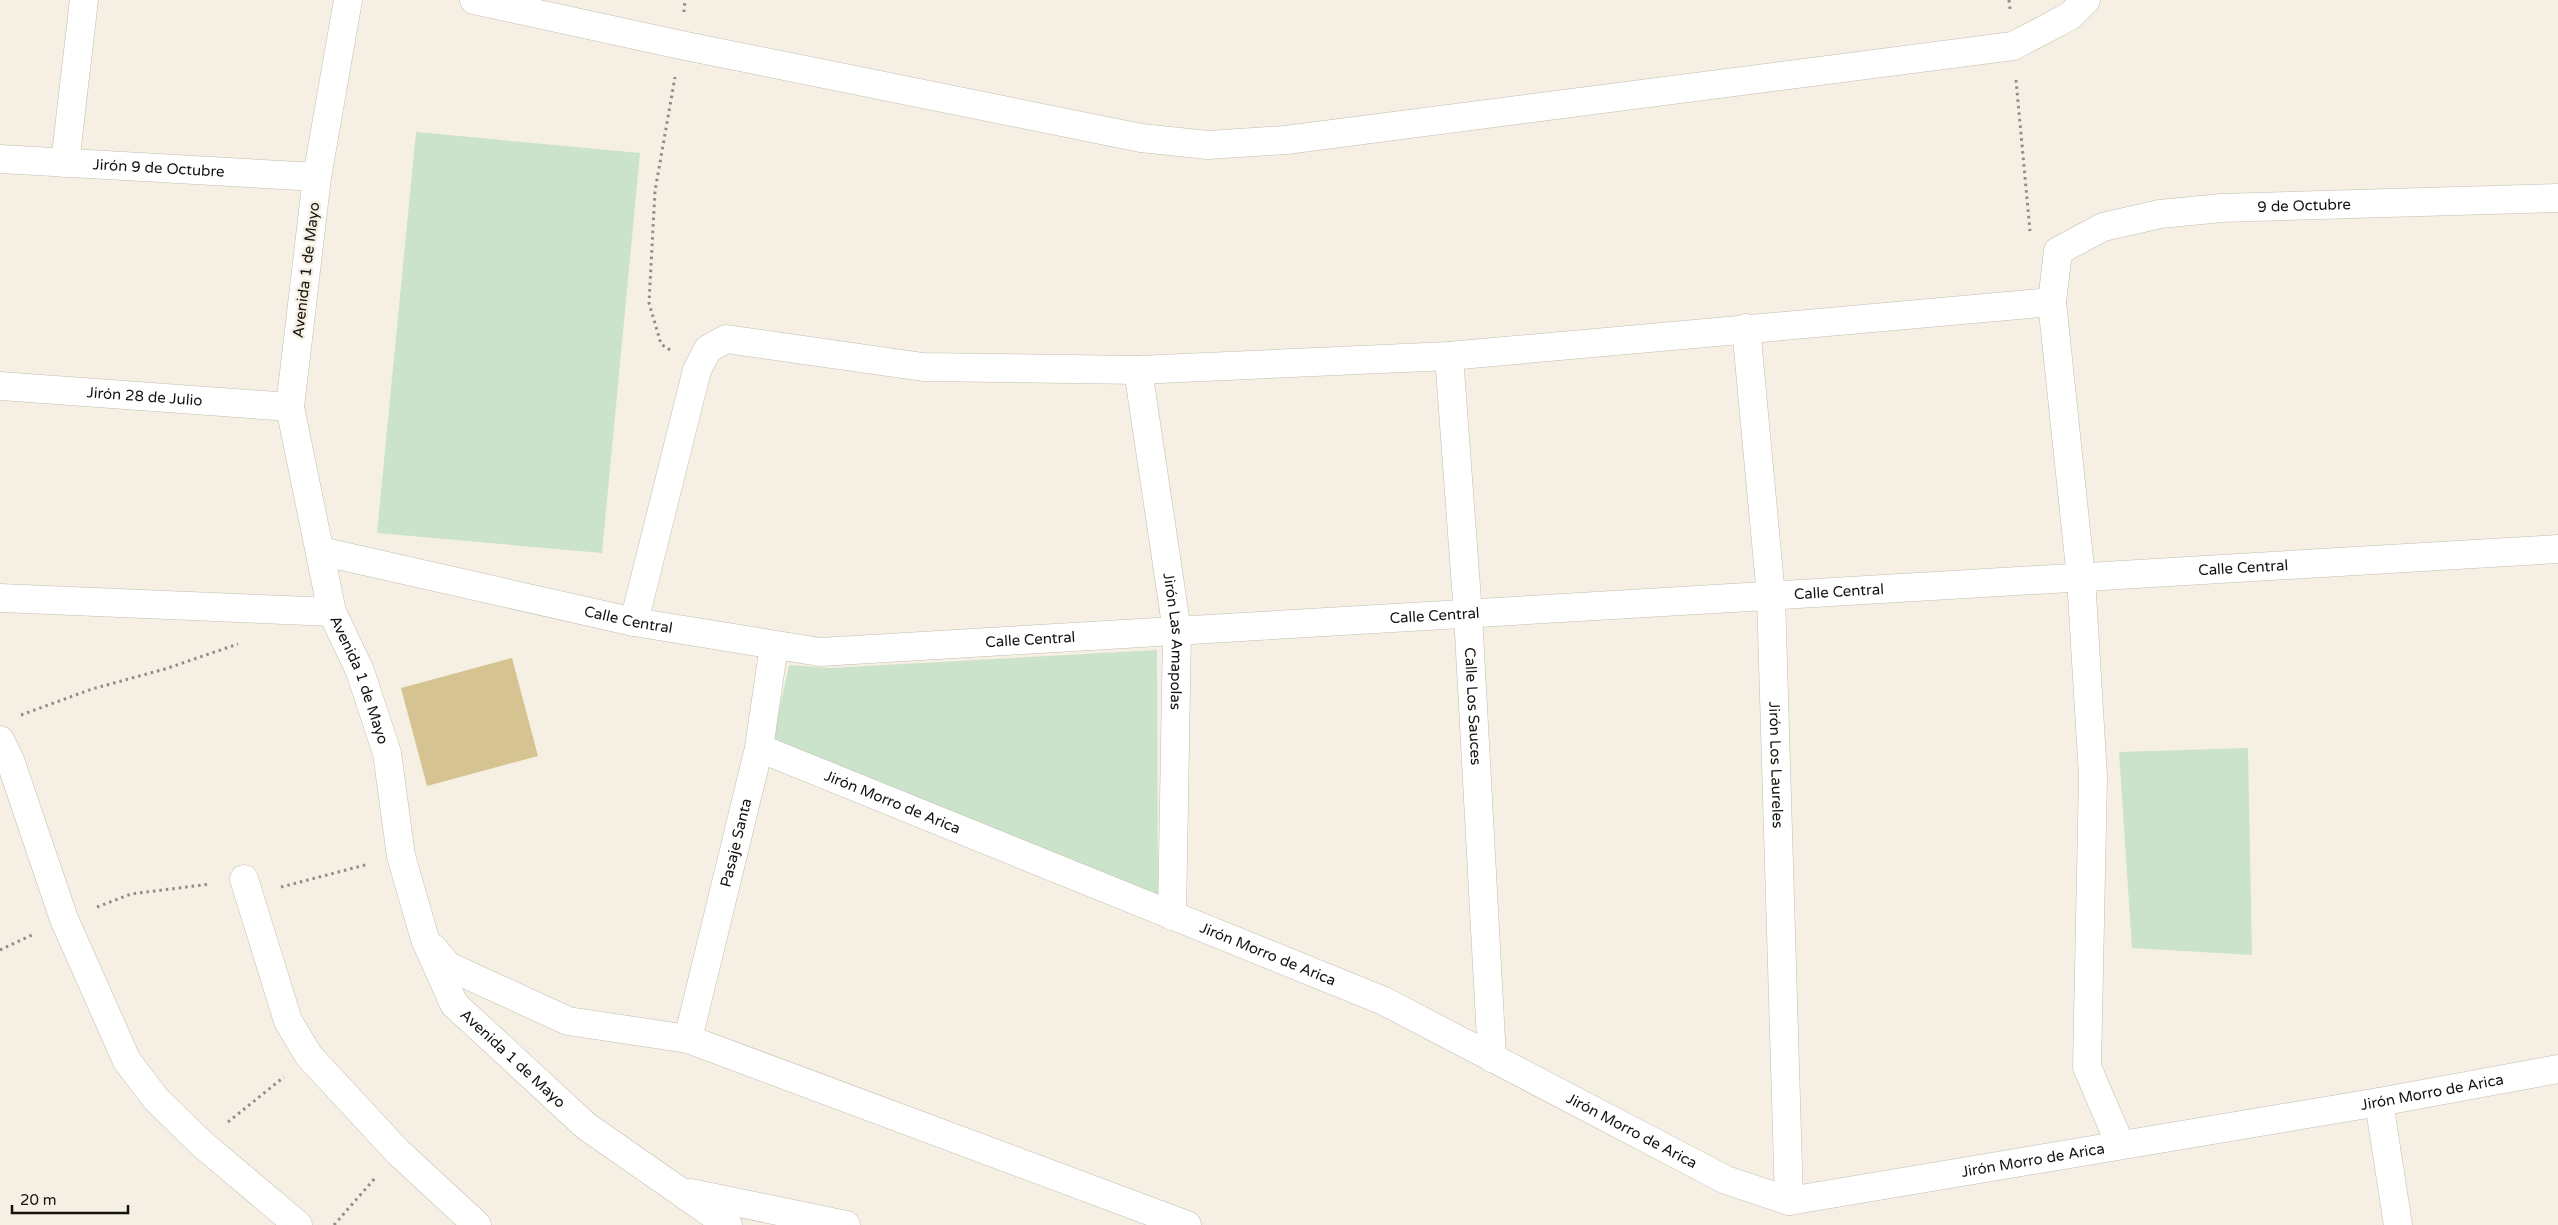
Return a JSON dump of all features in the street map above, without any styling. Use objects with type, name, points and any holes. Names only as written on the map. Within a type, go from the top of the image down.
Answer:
[{"type":"street","points":[[65,163],[84,0]]},
{"type":"street","name":"Avenida 1 de Mayo","points":[[348,0],[317,177],[290,407],[332,612],[360,671],[387,753],[401,856],[425,939],[454,1004],[586,1126],[728,1225]]},
{"type":"street","points":[[474,0],[681,45],[1141,138],[1208,145],[1286,140],[2013,46],[2070,16],[2086,0]]},
{"type":"street","name":"Jirón 9 de Octubre","points":[[0,160],[317,177]]},
{"type":"street","name":"9 de Octubre","points":[[2052,302],[2058,252],[2103,227],[2160,214],[2222,208],[2558,198]]},
{"type":"street","points":[[634,622],[698,370],[708,349],[726,339],[923,367],[1138,370],[1449,356],[2052,302],[2081,578],[2093,776],[2087,1066],[2120,1144]]},
{"type":"street","name":"Jirón Los Laureles","points":[[1746,328],[1771,596],[1789,1200]]},
{"type":"street","name":"Calle Los Sauces","points":[[1449,356],[1468,614],[1492,1058]]},
{"type":"street","name":"Jirón Las Amapolas","points":[[1138,370],[1177,631],[1172,916]]},
{"type":"street","name":"Jirón 28 de Julio","points":[[0,386],[290,407]]},
{"type":"street","name":"Calle Central","points":[[320,550],[634,622],[820,652],[2558,549]]},
{"type":"street","points":[[0,598],[332,612]]},
{"type":"street","name":"Pasaje Santa","points":[[688,1039],[759,748],[774,645]]},
{"type":"street","points":[[0,740],[10,760],[64,920],[127,1061],[156,1099],[201,1143],[298,1225]]},
{"type":"street","name":"Jirón Morro de Arica","points":[[759,748],[1384,1001],[1726,1180],[1789,1200],[2380,1102],[2558,1069]]},
{"type":"street","points":[[244,879],[288,1021],[309,1056],[398,1152],[478,1225]]},
{"type":"street","points":[[425,939],[448,966],[568,1021],[688,1039],[1187,1225]]},
{"type":"street","points":[[2380,1102],[2398,1225]]},
{"type":"street","points":[[680,1191],[846,1225]]},
{"type":"path","points":[[685,0],[681,45],[655,191],[649,303],[661,344],[698,370]]},
{"type":"path","points":[[2009,0],[2030,233]]},
{"type":"path","points":[[19,716],[26,711],[92,688],[164,669],[239,644]]},
{"type":"path","points":[[0,950],[64,920],[131,894],[244,879],[267,890],[401,856]]},
{"type":"path","points":[[201,1143],[309,1056]]},
{"type":"path","points":[[334,1225],[398,1152]]},
{"type":"green space","points":[[416,132],[640,153],[602,553],[377,533]]},
{"type":"green space","points":[[1157,650],[1158,895],[773,739],[789,665],[830,668]]},
{"type":"green space","points":[[2248,748],[2252,955],[2132,948],[2119,752]]},
{"type":"building","points":[[512,658],[538,756],[427,786],[401,688]]}]
